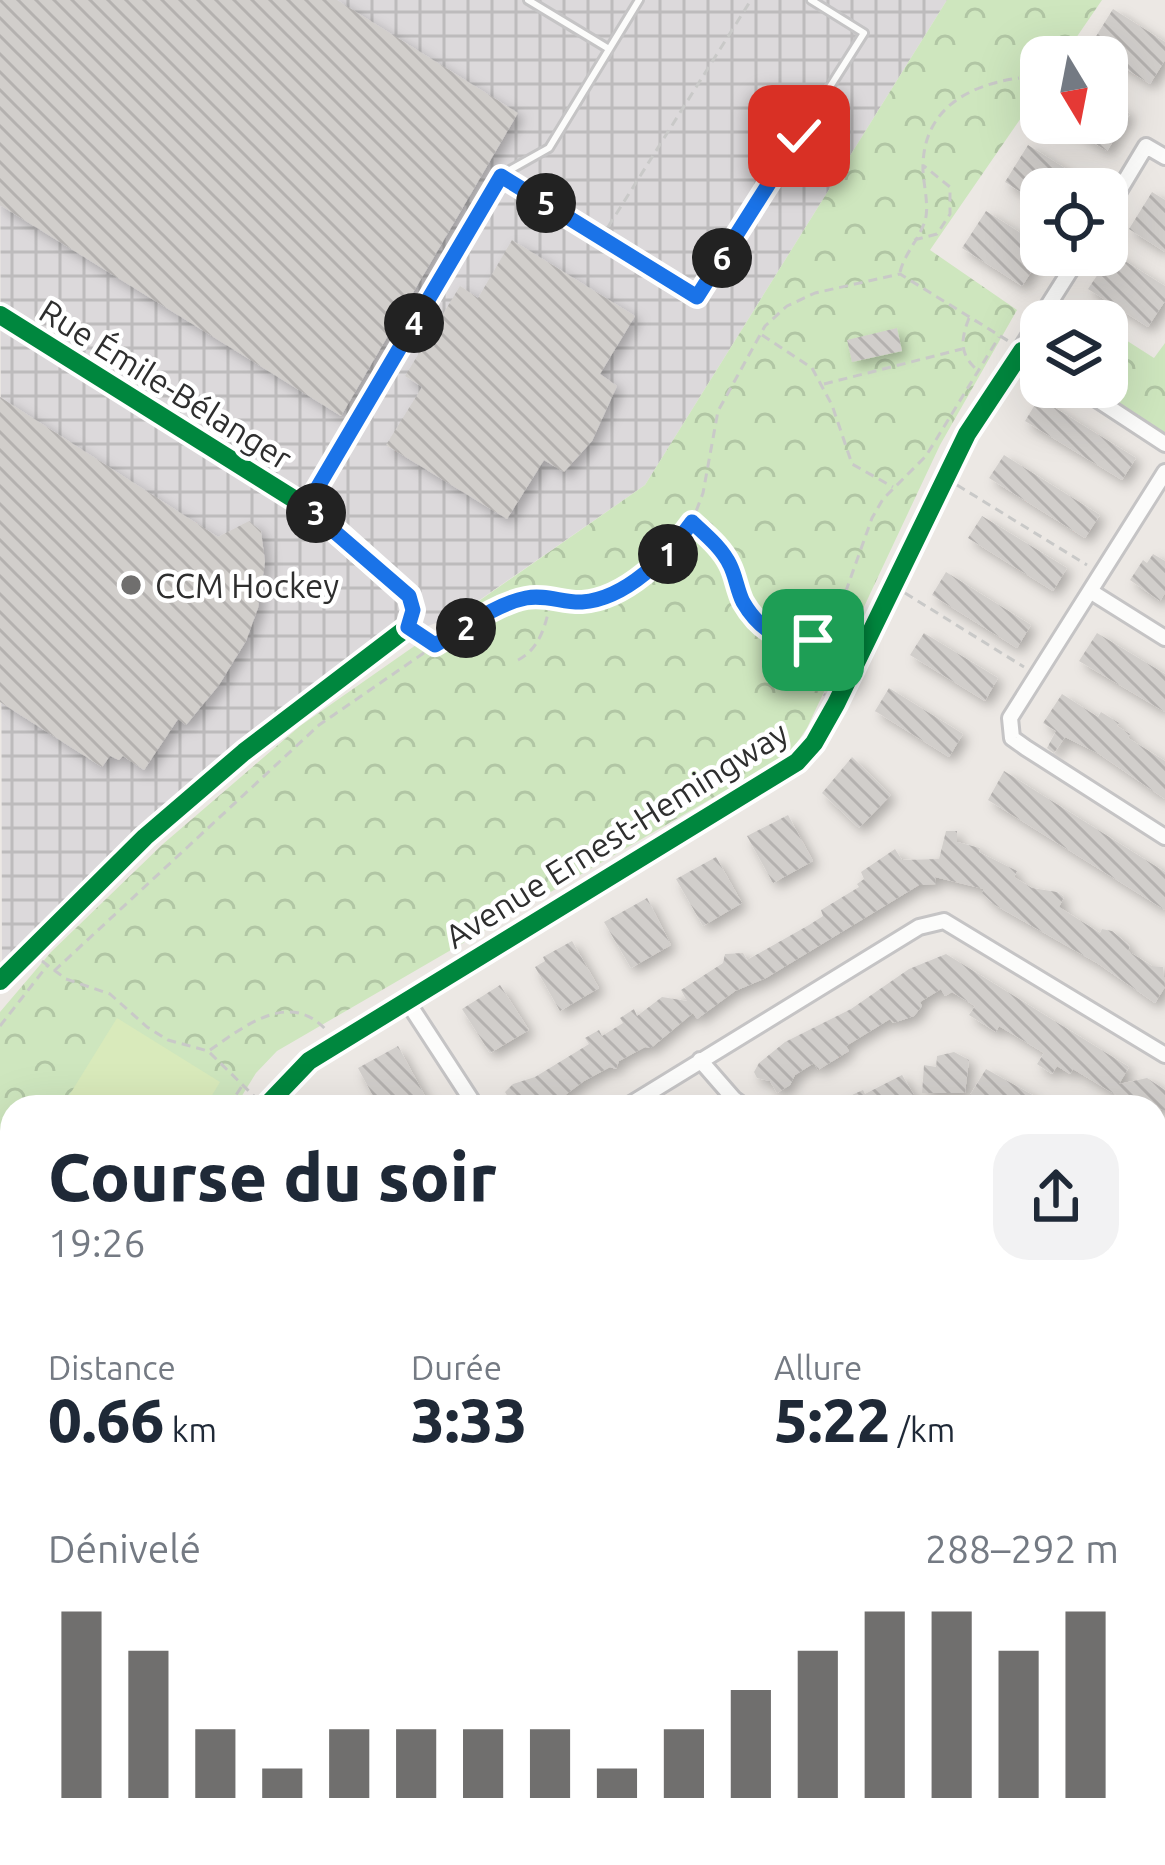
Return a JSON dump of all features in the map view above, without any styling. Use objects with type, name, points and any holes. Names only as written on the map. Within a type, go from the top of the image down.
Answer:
[{"type":"street","points":[[1128,177],[1147,146],[1165,157]]},
{"type":"street","name":"Rue Émile-Bélanger","points":[[0,315],[306,507],[409,596],[413,610],[408,627]]},
{"type":"street","name":"Avenue Ernest-Hemingway","points":[[275,1095],[309,1061],[797,762],[836,704],[967,434],[1020,354]]},
{"type":"street","points":[[1110,408],[1165,444]]},
{"type":"street","points":[[1165,472],[1010,718],[1012,738],[1165,837]]},
{"type":"street","points":[[1090,591],[1165,638]]},
{"type":"street","points":[[0,980],[145,837],[408,627]]},
{"type":"street","points":[[645,1095],[919,927],[944,921],[1165,1055]]},
{"type":"street","points":[[407,1001],[468,1095]]},
{"type":"street","points":[[700,1060],[731,1095]]},
{"type":"lane","points":[[528,0],[609,49]]},
{"type":"lane","points":[[306,507],[501,176],[549,148],[638,0]]},
{"type":"lane","points":[[501,176],[697,297],[864,33],[812,0]]},
{"type":"path","points":[[601,238],[751,0]]},
{"type":"path","points":[[900,274],[925,221],[922,165],[926,136],[938,115],[956,98],[987,82],[1019,77]]},
{"type":"path","points":[[914,240],[931,238],[943,227],[952,194],[946,182],[922,165]]},
{"type":"path","points":[[54,971],[319,725],[435,645],[508,604],[530,597],[577,603],[599,600],[671,552],[692,522],[703,493],[718,411],[760,334],[788,306],[815,292],[900,274],[1020,350]]},
{"type":"path","points":[[969,317],[962,349],[978,370]]},
{"type":"path","points":[[760,334],[812,368],[852,464],[895,488]]},
{"type":"path","points":[[692,522],[730,564],[743,601],[757,620],[781,640],[813,640],[837,616],[872,518],[926,455],[1000,335]]},
{"type":"path","points":[[822,384],[962,349]]},
{"type":"path","points":[[946,477],[1089,566]]},
{"type":"path","points":[[893,586],[1023,667]]},
{"type":"path","points":[[518,660],[532,652],[551,598]]},
{"type":"path","points":[[408,627],[435,645]]},
{"type":"path","points":[[793,643],[802,677],[836,704]]},
{"type":"path","points":[[31,953],[66,980],[110,994],[147,1028],[168,1040],[208,1051],[251,1095]]},
{"type":"path","points":[[0,1027],[47,965]]},
{"type":"path","points":[[208,1051],[251,1022],[281,1012],[299,1012],[327,1031]]},
{"type":"path","points":[[236,1095],[243,1085]]},
{"type":"shaded area","points":[[0,0],[947,0],[645,485],[458,615],[370,647],[148,817],[2,979]]},
{"type":"green space","points":[[947,0],[1102,0],[1077,36],[1020,36],[1020,119],[930,250],[1017,310],[940,445],[807,728],[790,753],[277,1051],[242,1095],[0,1095],[0,1012],[51,952],[163,844],[300,726],[645,485]]},
{"type":"green space","points":[[1128,341],[1154,358],[1165,343],[1165,442],[1112,408],[1128,408]]},
{"type":"green space","points":[[117,1018],[220,1082],[212,1095],[69,1095]]},
{"type":"building","points":[[0,0],[337,0],[518,113],[341,416],[0,205]]},
{"type":"building","points":[[1113,9],[1165,42],[1165,60],[1150,84],[1128,70],[1128,36],[1096,36]]},
{"type":"building","points":[[1028,145],[1065,168],[1020,168],[1020,192],[1005,182]]},
{"type":"building","points":[[1152,192],[1165,200],[1165,252],[1129,229]]},
{"type":"building","points":[[986,211],[1020,233],[1020,276],[1029,276],[1022,286],[962,248]]},
{"type":"building","points":[[512,240],[635,316],[600,374],[617,386],[592,441],[564,472],[544,460],[507,519],[386,445],[422,387],[405,376],[460,286],[478,298]]},
{"type":"building","points":[[1128,263],[1165,286],[1165,301],[1148,327],[1128,314],[1128,300],[1105,300],[1088,289],[1097,276],[1128,276]]},
{"type":"building","points":[[897,328],[902,351],[852,362],[847,340]]},
{"type":"building","name":"CCM Hockey","points":[[0,397],[218,537],[249,521],[261,531],[265,562],[258,608],[246,641],[219,685],[186,725],[178,719],[144,770],[123,756],[119,760],[110,756],[102,767],[0,702]]},
{"type":"building","points":[[1033,408],[1055,408],[1136,458],[1122,480],[1025,421]]},
{"type":"building","points":[[1004,455],[1100,515],[1085,538],[989,478]]},
{"type":"building","points":[[982,516],[1067,568],[1053,591],[968,538]]},
{"type":"building","points":[[1153,554],[1165,561],[1165,593],[1160,601],[1130,580]]},
{"type":"building","points":[[946,572],[1031,625],[1017,648],[932,595]]},
{"type":"building","points":[[924,633],[998,678],[985,701],[910,655]]},
{"type":"building","points":[[1097,633],[1165,674],[1165,712],[1079,661]]},
{"type":"building","points":[[889,688],[963,734],[949,757],[875,711]]},
{"type":"building","points":[[1062,694],[1098,717],[1101,712],[1119,723],[1130,734],[1128,738],[1165,761],[1165,799],[1065,737],[1054,753],[1047,748],[1056,731],[1043,723]]},
{"type":"building","points":[[852,757],[891,795],[859,828],[822,793]]},
{"type":"building","points":[[1004,771],[1165,872],[1165,910],[988,800]]},
{"type":"building","points":[[788,815],[813,861],[773,883],[747,836]]},
{"type":"building","points":[[946,831],[957,831],[957,842],[980,848],[979,852],[1017,871],[1014,877],[1032,888],[1057,892],[1064,897],[1059,907],[1100,933],[1102,929],[1112,931],[1130,946],[1128,951],[1152,966],[1163,967],[1165,987],[1155,1003],[1097,963],[995,905],[982,893],[984,889],[935,877],[936,884],[919,885],[766,978],[735,991],[697,1019],[693,1013],[651,1048],[619,1061],[616,1069],[610,1067],[565,1095],[505,1092],[589,1044],[585,1038],[599,1030],[602,1036],[623,1023],[620,1018],[634,1009],[637,1016],[662,997],[687,1001],[681,990],[723,963],[725,954],[743,953],[747,960],[809,925],[823,916],[821,910],[859,887],[864,879],[861,872],[895,849],[902,860],[939,859]]},
{"type":"building","points":[[716,857],[742,903],[703,926],[676,879]]},
{"type":"building","points":[[647,898],[671,945],[631,968],[604,922]]},
{"type":"building","points":[[572,941],[599,988],[560,1011],[535,967]]},
{"type":"building","points":[[946,954],[1129,1067],[1119,1084],[1147,1078],[1165,1090],[1165,1095],[1116,1095],[1073,1069],[1070,1074],[1057,1066],[1052,1074],[1037,1064],[1044,1053],[999,1026],[996,1032],[969,1015],[975,1006],[952,992],[945,996],[941,989],[920,1002],[914,1016],[893,1023],[890,1019],[818,1070],[814,1063],[795,1075],[777,1093],[770,1081],[757,1078],[754,1072],[759,1063],[785,1042],[851,1009],[909,969]]},
{"type":"building","points":[[500,985],[529,1030],[490,1053],[462,1009]]},
{"type":"building","points":[[398,1046],[425,1095],[373,1095],[358,1068]]},
{"type":"building","points":[[954,1052],[969,1060],[965,1093],[922,1093],[924,1065],[936,1067],[937,1056]]},
{"type":"building","points":[[986,1069],[1032,1095],[970,1095]]},
{"type":"building","points":[[902,1075],[914,1095],[852,1095],[863,1090],[865,1094]]},
{"type":"cycle path","points":[[0,315],[316,513],[409,596],[413,610],[408,627],[244,752],[145,837],[0,981]]},
{"type":"cycle path","points":[[276,1095],[309,1061],[797,762],[836,704],[967,434],[1020,354]]},
{"type":"place","name":"CCM Hockey","points":[[131,585]]},
{"type":"route","points":[[799,136],[697,297],[501,176],[306,507],[409,596],[413,610],[408,627],[435,645],[508,604],[530,597],[577,603],[599,600],[671,552],[692,522],[730,564],[743,601],[757,620],[781,640],[800,644],[813,640]]}]
